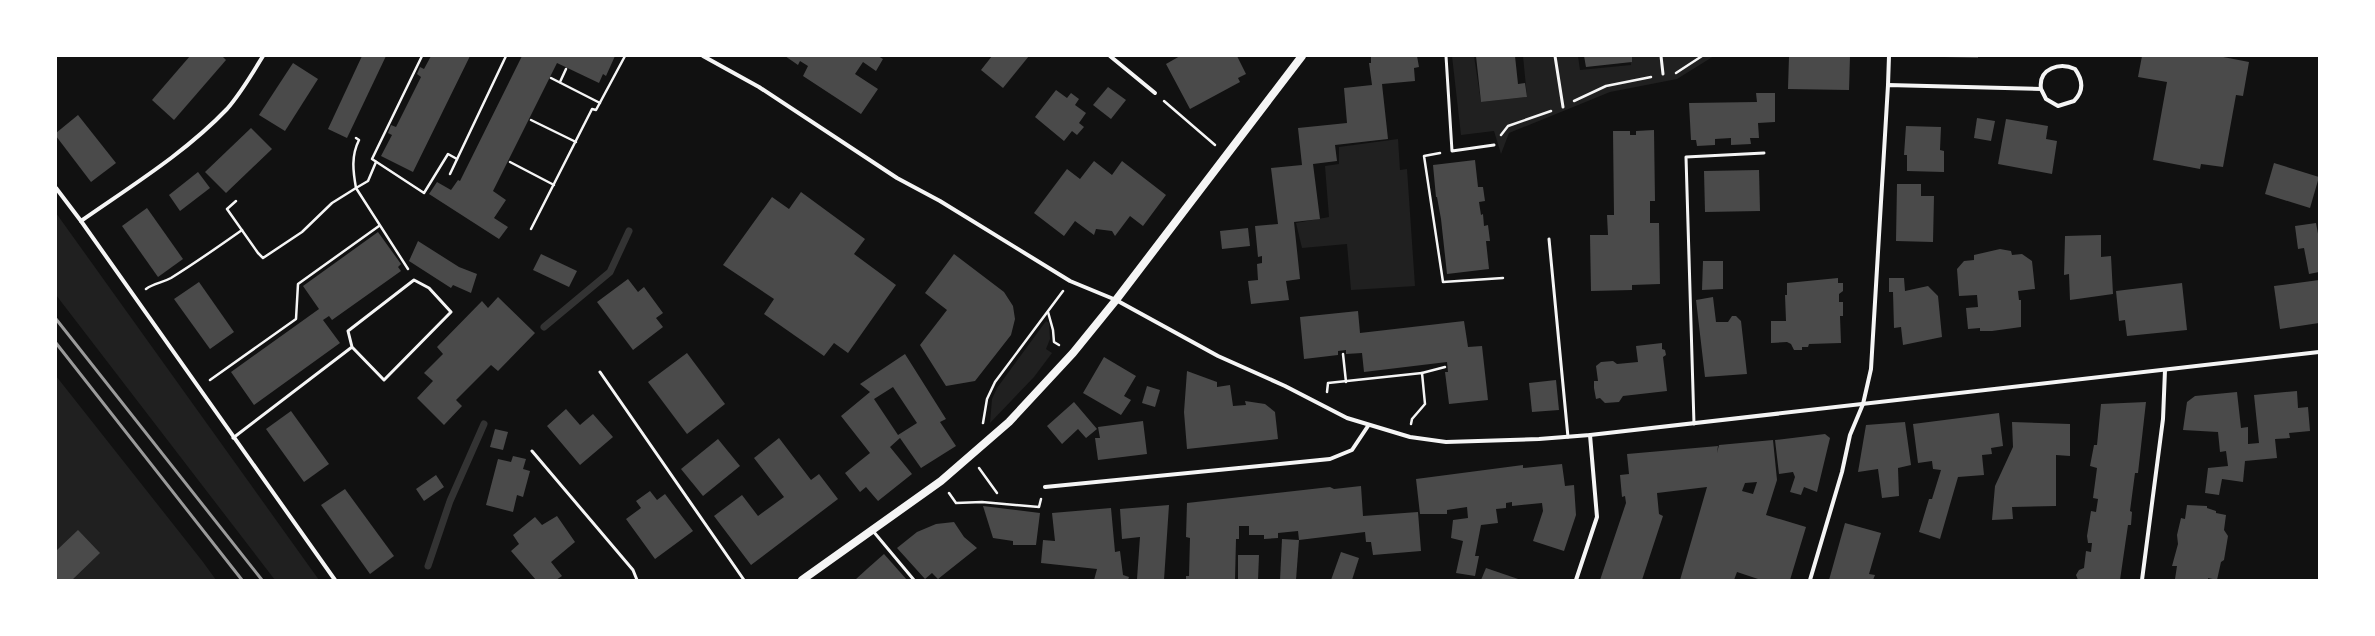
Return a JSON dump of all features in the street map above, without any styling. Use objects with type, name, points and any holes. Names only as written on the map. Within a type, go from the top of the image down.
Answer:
[{"type":"main road","points":[[802,580],[812,578],[971,457],[989,441],[1073,353],[1116,300],[1302,56]]},
{"type":"street","points":[[81,221],[204,131],[228,108],[263,56]]},
{"type":"street","points":[[702,56],[759,87],[897,178],[940,201],[1070,281],[1116,300],[1218,356],[1368,426],[1410,437],[1446,442],[1590,435],[2319,352]]},
{"type":"street","points":[[1110,56],[1155,93]]},
{"type":"street","points":[[1810,580],[1842,472],[1850,435],[1863,404],[1870,370],[1889,56]]},
{"type":"street","points":[[2056,65],[2062,65],[2075,69],[2082,83],[2079,97],[2068,105],[2058,106],[2052,104],[2046,99],[2042,89],[2042,78],[2046,72],[2056,65]]},
{"type":"street","points":[[1888,85],[2042,89]]},
{"type":"street","points":[[56,188],[81,221],[233,438],[335,580]]},
{"type":"street","points":[[2142,580],[2163,419],[2165,370]]},
{"type":"street","points":[[1045,487],[1330,459],[1352,450],[1368,426]]},
{"type":"street","points":[[1576,580],[1597,517],[1590,435]]},
{"type":"lane","points":[[1446,56],[1452,151],[1494,145]]},
{"type":"lane","points":[[1555,56],[1563,107]]},
{"type":"lane","points":[[1661,56],[1663,74]]},
{"type":"lane","points":[[1694,424],[1686,157],[1764,153]]},
{"type":"lane","points":[[1549,239],[1568,437]]},
{"type":"lane","points":[[414,280],[429,288],[451,312],[384,380],[352,346],[348,332],[414,280]]},
{"type":"lane","points":[[233,438],[352,346]]},
{"type":"lane","points":[[600,372],[744,580]]},
{"type":"lane","points":[[532,451],[633,570],[637,580]]},
{"type":"lane","points":[[872,531],[914,580]]},
{"type":"path","points":[[422,56],[372,159],[424,193],[448,154],[457,159]]},
{"type":"path","points":[[450,174],[506,56]]},
{"type":"path","points":[[531,229],[592,109],[596,110],[624,56]]},
{"type":"path","points":[[1494,145],[1508,126],[1563,107],[1606,86],[1663,74],[1677,73],[1702,56]]},
{"type":"path","points":[[560,82],[566,69]]},
{"type":"path","points":[[551,78],[600,103]]},
{"type":"path","points":[[1155,93],[1227,156]]},
{"type":"path","points":[[531,120],[576,142]]},
{"type":"path","points":[[356,138],[359,140],[354,151],[353,160],[356,188],[414,280]]},
{"type":"path","points":[[1452,151],[1424,156],[1443,282],[1503,278]]},
{"type":"path","points":[[236,201],[227,209],[263,258],[302,232],[332,203],[368,181],[376,162]]},
{"type":"path","points":[[510,162],[554,185]]},
{"type":"path","points":[[198,388],[296,319],[298,284],[379,226]]},
{"type":"path","points":[[135,298],[155,283],[163,282],[191,265],[242,230]]},
{"type":"path","points":[[989,441],[982,426],[986,418],[987,399],[995,382],[1070,281]]},
{"type":"path","points":[[1048,312],[1053,330],[1054,342],[1073,353]]},
{"type":"path","points":[[1343,354],[1346,382]]},
{"type":"path","points":[[1328,383],[1422,373],[1445,367]]},
{"type":"path","points":[[1410,437],[1412,419],[1424,404],[1422,373]]},
{"type":"path","points":[[971,457],[997,494]]},
{"type":"path","points":[[940,481],[956,503],[982,502],[1039,507],[1045,487]]},
{"type":"shaded area","points":[[1452,56],[1474,56],[1481,102],[1527,97],[1523,56],[1578,56],[1580,70],[1631,65],[1630,56],[1714,56],[1677,79],[1610,92],[1509,133],[1501,154],[1494,131],[1461,135]]},
{"type":"shaded area","points":[[1398,139],[1400,170],[1407,169],[1415,286],[1351,290],[1347,244],[1302,248],[1296,223],[1329,217],[1325,166],[1339,164],[1339,147]]},
{"type":"shaded area","points":[[56,213],[319,580],[275,580],[56,295]]},
{"type":"shaded area","points":[[1046,321],[1049,323],[1050,339],[1046,349],[1052,353],[1034,377],[990,423],[992,399],[997,388]]},
{"type":"shaded area","points":[[56,376],[203,562],[216,580],[56,580]]},
{"type":"building","points":[[190,56],[222,56],[226,60],[174,120],[152,100]]},
{"type":"building","points":[[362,56],[386,56],[347,138],[328,129]]},
{"type":"building","points":[[431,56],[470,56],[413,172],[381,156],[392,135],[388,133],[391,125],[396,127],[421,77],[417,74],[420,67],[424,69]]},
{"type":"building","points":[[522,56],[615,56],[606,76],[603,74],[599,83],[557,63],[493,191],[506,200],[494,218],[508,227],[499,239],[429,194],[437,182],[451,190],[458,180],[460,181]]},
{"type":"building","points":[[785,56],[878,56],[883,59],[876,71],[863,62],[855,74],[878,89],[861,114],[803,76],[808,66],[800,61],[798,65]]},
{"type":"building","points":[[992,56],[1029,56],[1003,88],[981,70]]},
{"type":"building","points":[[1180,56],[1237,56],[1246,74],[1238,78],[1240,82],[1190,109],[1166,64]]},
{"type":"building","points":[[1371,56],[1417,56],[1419,67],[1414,68],[1415,81],[1382,84],[1388,139],[1335,145],[1337,161],[1313,164],[1320,219],[1294,222],[1300,279],[1286,281],[1289,300],[1251,304],[1248,281],[1258,280],[1257,264],[1262,263],[1262,256],[1258,257],[1255,226],[1278,224],[1271,168],[1302,165],[1298,128],[1347,123],[1344,88],[1372,85],[1369,63],[1371,63]]},
{"type":"building","points":[[1476,56],[1515,56],[1518,84],[1525,83],[1527,97],[1481,102]]},
{"type":"building","points":[[1584,56],[1632,56],[1632,62],[1586,67]]},
{"type":"building","points":[[1789,56],[1850,56],[1849,90],[1788,89]]},
{"type":"building","points":[[1978,56],[1978,58],[1944,57]]},
{"type":"building","points":[[2142,56],[2218,56],[2249,62],[2243,96],[2236,95],[2223,167],[2201,164],[2200,169],[2153,160],[2167,82],[2138,77]]},
{"type":"building","points":[[293,63],[318,79],[285,131],[259,115]]},
{"type":"building","points":[[1108,87],[1126,100],[1111,119],[1093,105]]},
{"type":"building","points":[[1056,90],[1067,98],[1071,93],[1079,99],[1075,105],[1086,113],[1079,123],[1084,127],[1077,135],[1072,131],[1064,141],[1035,117]]},
{"type":"building","points":[[1756,93],[1775,93],[1775,122],[1758,123],[1759,138],[1750,138],[1751,144],[1731,145],[1731,138],[1715,139],[1715,145],[1697,146],[1696,140],[1691,140],[1689,103],[1757,102]]},
{"type":"building","points":[[78,115],[116,163],[91,182],[56,136],[56,133]]},
{"type":"building","points":[[1977,118],[1995,121],[1991,141],[1974,138]]},
{"type":"building","points":[[2006,119],[2048,126],[2046,139],[2057,141],[2052,174],[1998,164]]},
{"type":"building","points":[[1906,126],[1941,127],[1940,150],[1944,151],[1944,172],[1907,171],[1907,155],[1904,155]]},
{"type":"building","points":[[251,128],[272,149],[226,193],[205,172]]},
{"type":"building","points":[[1654,130],[1655,201],[1650,201],[1650,223],[1659,223],[1660,284],[1632,285],[1632,290],[1591,291],[1590,235],[1608,235],[1607,215],[1614,215],[1613,131],[1630,131],[1630,135],[1636,135],[1636,131]]},
{"type":"building","points":[[1475,160],[1478,187],[1483,187],[1485,201],[1479,202],[1481,215],[1483,214],[1484,226],[1488,225],[1490,241],[1486,241],[1489,269],[1447,274],[1433,165]]},
{"type":"building","points":[[1094,161],[1112,175],[1122,161],[1166,195],[1143,226],[1130,216],[1115,236],[1112,231],[1096,229],[1094,235],[1075,221],[1064,236],[1034,213],[1067,169],[1080,179]]},
{"type":"building","points":[[2274,163],[2319,177],[2310,208],[2265,194]]},
{"type":"building","points":[[1759,170],[1760,211],[1705,212],[1704,171]]},
{"type":"building","points":[[198,172],[210,188],[180,211],[169,195]]},
{"type":"building","points":[[1897,184],[1921,184],[1921,196],[1934,196],[1933,242],[1896,241]]},
{"type":"building","points":[[801,192],[865,239],[854,254],[896,285],[848,353],[834,343],[824,356],[764,314],[774,299],[723,265],[772,197],[789,209]]},
{"type":"building","points":[[147,208],[183,259],[158,277],[122,226]]},
{"type":"building","points":[[2316,223],[2319,239],[2319,272],[2309,274],[2304,248],[2298,249],[2295,226]]},
{"type":"building","points":[[1248,228],[1250,246],[1222,249],[1220,231]]},
{"type":"building","points":[[378,232],[401,264],[398,267],[401,271],[332,320],[329,316],[323,320],[340,343],[254,405],[231,372],[319,309],[303,286]]},
{"type":"building","points":[[2101,235],[2101,257],[2111,256],[2113,294],[2070,300],[2069,274],[2064,275],[2065,236]]},
{"type":"building","points":[[418,241],[459,267],[477,274],[471,293],[453,285],[451,288],[409,261]]},
{"type":"building","points":[[2000,249],[2011,251],[2012,255],[2022,254],[2032,261],[2035,289],[2018,291],[2019,300],[2021,300],[2021,327],[1992,331],[1980,331],[1980,328],[1968,329],[1966,308],[1978,307],[1977,295],[1959,296],[1957,269],[1964,261],[1974,260],[1974,255]]},
{"type":"building","points":[[541,254],[577,271],[569,287],[533,270]]},
{"type":"building","points":[[954,254],[1004,292],[1013,306],[1015,319],[1011,335],[975,381],[946,386],[920,345],[947,310],[925,293]]},
{"type":"building","points":[[1703,261],[1723,261],[1723,289],[1702,290]]},
{"type":"building","points":[[1838,278],[1838,283],[1843,283],[1843,291],[1839,294],[1839,302],[1843,302],[1843,316],[1840,316],[1841,343],[1809,344],[1808,347],[1802,347],[1802,350],[1794,350],[1791,344],[1787,342],[1771,343],[1771,321],[1786,321],[1785,295],[1787,295],[1787,283]]},
{"type":"building","points":[[1889,278],[1904,278],[1905,291],[1928,286],[1938,296],[1942,337],[1903,345],[1901,327],[1894,328],[1893,292],[1889,292]]},
{"type":"building","points":[[628,279],[638,292],[644,287],[663,313],[656,318],[663,327],[633,350],[597,302]]},
{"type":"building","points":[[2319,280],[2319,323],[2280,329],[2274,286]]},
{"type":"building","points":[[199,282],[234,332],[210,349],[174,299]]},
{"type":"building","points":[[2182,283],[2187,330],[2127,336],[2125,320],[2119,321],[2116,291]]},
{"type":"building","points":[[498,297],[535,333],[498,371],[491,365],[456,400],[462,406],[444,425],[417,398],[433,381],[424,373],[443,354],[437,347],[482,301],[488,308]]},
{"type":"building","points":[[1713,297],[1716,322],[1728,322],[1732,316],[1736,316],[1741,321],[1747,374],[1705,377],[1696,300]]},
{"type":"building","points":[[1358,311],[1360,333],[1464,321],[1468,347],[1482,346],[1488,400],[1449,404],[1445,372],[1448,372],[1447,362],[1364,372],[1362,353],[1346,354],[1346,350],[1338,351],[1338,355],[1304,359],[1300,317]]},
{"type":"building","points":[[1662,343],[1662,349],[1665,350],[1666,355],[1663,357],[1667,391],[1623,396],[1619,402],[1605,403],[1600,398],[1596,399],[1594,381],[1598,381],[1596,366],[1601,362],[1613,361],[1617,364],[1638,362],[1636,346]]},
{"type":"building","points":[[687,353],[725,404],[687,434],[648,382]]},
{"type":"building","points":[[905,354],[946,419],[940,422],[956,446],[921,468],[900,438],[890,447],[912,474],[878,501],[866,487],[860,492],[845,473],[870,453],[841,416],[870,392],[860,384]],"holes":[[[893,387],[917,423],[898,435],[874,399]]]},
{"type":"building","points":[[1104,357],[1136,376],[1124,396],[1131,400],[1121,415],[1083,393]]},
{"type":"building","points":[[1187,371],[1217,382],[1217,387],[1230,385],[1233,406],[1246,405],[1245,401],[1265,404],[1275,412],[1278,439],[1187,449],[1184,412]]},
{"type":"building","points":[[1556,380],[1559,410],[1532,412],[1529,383]]},
{"type":"building","points":[[1147,386],[1160,390],[1155,407],[1142,403]]},
{"type":"building","points":[[2297,391],[2298,408],[2308,407],[2310,431],[2289,433],[2290,438],[2275,439],[2277,458],[2245,461],[2243,482],[2222,479],[2219,495],[2205,493],[2208,468],[2228,466],[2226,451],[2220,452],[2218,432],[2183,430],[2187,402],[2195,396],[2237,392],[2241,428],[2248,427],[2248,444],[2259,443],[2254,395]]},
{"type":"building","points":[[1074,402],[1097,429],[1086,438],[1078,429],[1062,444],[1047,426]]},
{"type":"building","points":[[2146,402],[2138,473],[2135,473],[2130,511],[2132,512],[2131,525],[2128,525],[2120,580],[2078,580],[2076,575],[2079,570],[2084,568],[2086,551],[2091,552],[2092,543],[2088,543],[2087,536],[2091,511],[2096,512],[2098,499],[2093,498],[2097,468],[2090,466],[2094,445],[2097,445],[2101,404]]},
{"type":"building","points":[[566,409],[580,425],[593,414],[613,437],[580,465],[547,426]]},
{"type":"building","points":[[291,411],[329,464],[304,482],[266,429]]},
{"type":"building","points":[[1999,413],[2003,446],[1991,448],[1992,454],[1982,455],[1984,475],[1958,477],[1940,539],[1919,532],[1929,499],[1932,499],[1941,470],[1933,469],[1932,461],[1918,463],[1913,424]]},
{"type":"building","points":[[1143,421],[1147,454],[1098,460],[1095,438],[1100,438],[1098,427]]},
{"type":"building","points":[[1905,422],[1911,465],[1898,468],[1899,496],[1882,498],[1878,469],[1858,472],[1866,425]]},
{"type":"building","points":[[2012,422],[2070,424],[2070,456],[2056,455],[2056,506],[2012,507],[2013,519],[1992,520],[1995,486],[2013,447]]},
{"type":"building","points":[[495,429],[508,432],[503,450],[490,447]]},
{"type":"building","points":[[1825,434],[1830,438],[1817,492],[1804,487],[1801,495],[1790,492],[1795,477],[1793,472],[1779,474],[1775,440]]},
{"type":"building","points":[[779,438],[811,480],[819,474],[838,499],[751,565],[714,516],[742,495],[758,516],[784,497],[754,458]]},
{"type":"building","points":[[718,439],[740,466],[703,496],[681,469]]},
{"type":"building","points":[[1773,440],[1777,480],[1766,515],[1806,527],[1790,580],[1761,580],[1737,572],[1734,580],[1680,580],[1707,487],[1657,493],[1659,514],[1663,516],[1642,580],[1600,580],[1626,503],[1625,496],[1622,497],[1620,475],[1629,474],[1627,454],[1718,446],[1717,453],[1719,445]],"holes":[[[1757,482],[1753,494],[1742,491],[1745,483]]]},
{"type":"building","points":[[513,456],[526,459],[523,469],[530,471],[523,497],[517,495],[513,512],[486,505],[498,459],[511,462]]},
{"type":"building","points":[[1562,464],[1565,486],[1574,485],[1576,515],[1564,551],[1533,541],[1543,511],[1542,503],[1512,506],[1512,502],[1506,503],[1506,508],[1496,509],[1498,523],[1481,525],[1475,556],[1479,556],[1475,576],[1456,573],[1463,541],[1451,538],[1453,520],[1468,518],[1467,507],[1447,510],[1447,514],[1420,514],[1416,479],[1523,465],[1523,468]]},
{"type":"building","points":[[436,475],[444,487],[424,501],[416,489]]},
{"type":"building","points":[[1361,486],[1363,516],[1418,512],[1421,551],[1373,555],[1371,542],[1366,542],[1365,532],[1299,540],[1298,531],[1278,533],[1278,538],[1264,539],[1264,535],[1249,535],[1249,526],[1239,526],[1239,539],[1236,539],[1235,580],[1186,580],[1186,576],[1189,576],[1190,538],[1186,537],[1187,503],[1330,487],[1334,489]]},
{"type":"building","points":[[345,489],[394,556],[370,574],[321,505]]},
{"type":"building","points":[[650,491],[657,500],[665,494],[693,531],[655,559],[626,519],[641,508],[636,501]]},
{"type":"building","points":[[1169,505],[1164,580],[1137,579],[1140,537],[1122,539],[1120,509]]},
{"type":"building","points":[[2187,505],[2207,506],[2207,508],[2216,511],[2216,513],[2226,515],[2224,530],[2228,536],[2224,560],[2221,562],[2217,580],[2208,578],[2208,580],[2175,579],[2177,566],[2172,566],[2178,544],[2177,535],[2181,518],[2185,519]]},
{"type":"building","points":[[983,506],[1040,513],[1036,545],[1013,545],[1013,541],[993,538]]},
{"type":"building","points":[[1111,508],[1115,552],[1120,551],[1123,575],[1129,577],[1128,580],[1094,580],[1097,569],[1041,563],[1043,540],[1055,541],[1052,513]]},
{"type":"building","points":[[557,516],[575,542],[551,562],[562,576],[556,580],[536,580],[511,551],[519,544],[513,535],[535,517],[542,525]]},
{"type":"building","points":[[954,522],[964,537],[977,548],[938,579],[932,573],[925,579],[897,548],[917,532],[936,524]]},
{"type":"building","points":[[1845,523],[1881,533],[1869,574],[1875,575],[1873,580],[1829,580]]},
{"type":"building","points":[[78,530],[100,553],[72,580],[56,580],[56,551]]},
{"type":"building","points":[[1282,539],[1299,540],[1296,580],[1280,580]]},
{"type":"building","points":[[1341,552],[1359,558],[1352,580],[1331,580]]},
{"type":"building","points":[[884,554],[907,580],[855,580],[867,569]]},
{"type":"building","points":[[1238,555],[1259,555],[1258,580],[1238,580]]},
{"type":"building","points":[[1486,568],[1521,580],[1481,580]]},
{"type":"waterway","points":[[544,327],[610,272],[629,231]]},
{"type":"waterway","points":[[428,566],[450,501],[484,424]]},
{"type":"railway","points":[[56,319],[262,580]]},
{"type":"railway","points":[[56,343],[242,580]]}]
